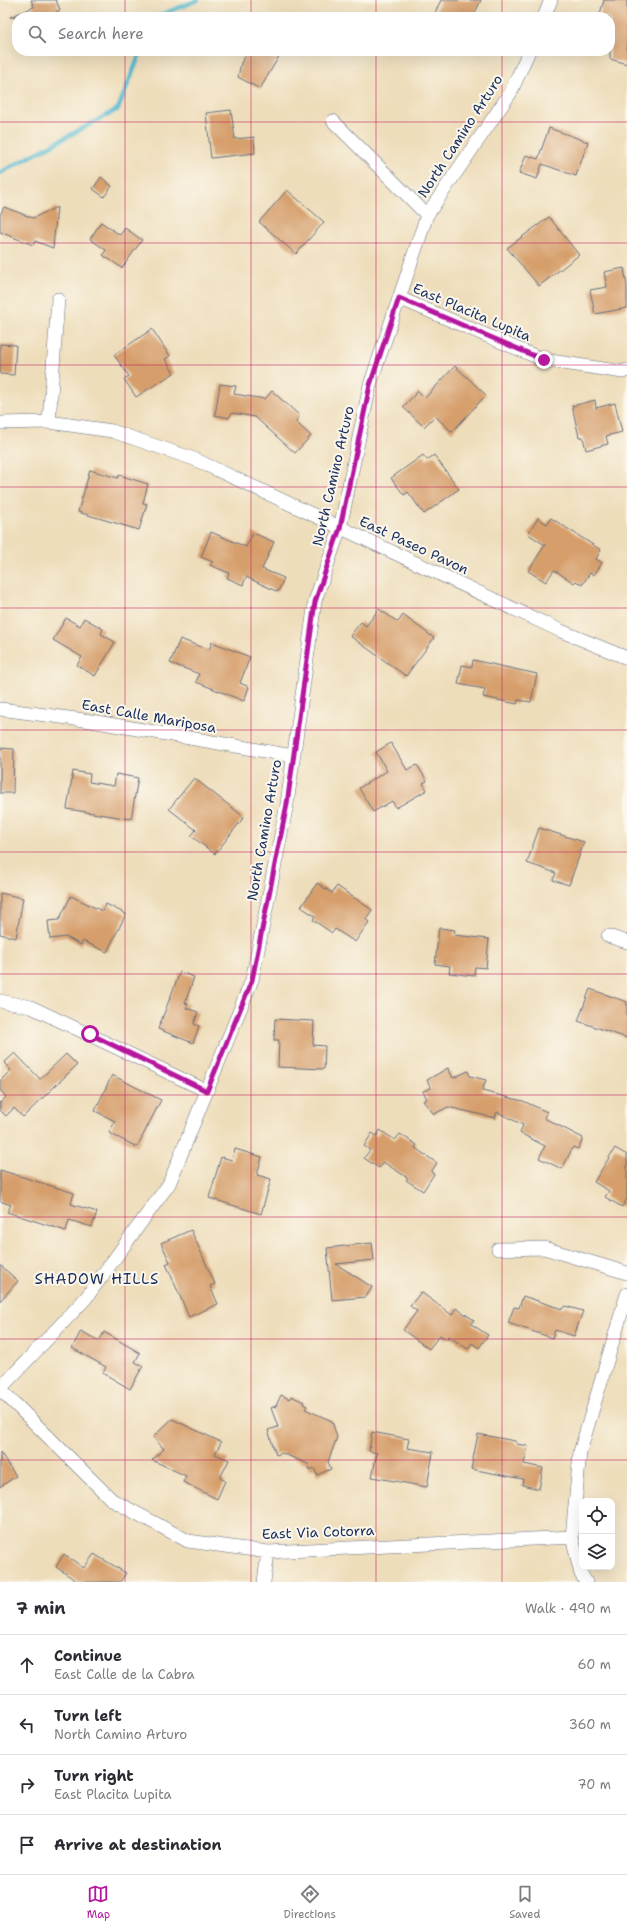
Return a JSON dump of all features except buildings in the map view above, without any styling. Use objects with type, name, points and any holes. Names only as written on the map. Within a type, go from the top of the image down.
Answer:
[{"type":"street","points":[[546,12],[551,0]]},
{"type":"street","name":"North Camino Arturo","points":[[0,1389],[86,1298],[169,1184],[252,980],[287,804],[315,602],[340,528],[370,385],[427,215],[511,92],[527,56]]},
{"type":"street","name":"North Camino Arturo","points":[[333,120],[427,215]]},
{"type":"street","name":"East Placita Lupita","points":[[399,298],[544,360],[624,372],[627,370]]},
{"type":"street","points":[[49,422],[58,299]]},
{"type":"street","name":"East Paseo Pavon","points":[[0,423],[49,422],[112,431],[194,459],[561,631],[627,658]]},
{"type":"street","name":"East Calle Mariposa","points":[[0,709],[91,721],[293,756]]},
{"type":"street","points":[[608,936],[627,942]]},
{"type":"street","points":[[0,1001],[32,1007],[207,1091]]},
{"type":"street","points":[[498,1249],[544,1248],[627,1273]]},
{"type":"street","points":[[586,1582],[580,1574],[572,1537],[580,1452],[627,1294]]},
{"type":"street","name":"East Via Cotorra","points":[[0,1389],[112,1500],[188,1541],[268,1552],[572,1537]]},
{"type":"street","points":[[264,1582],[268,1552]]},
{"type":"waterway","points":[[168,12],[198,0]]},
{"type":"waterway","points":[[0,173],[118,109],[139,56]]},
{"type":"district","name":"SHADOW HILLS","points":[[97,1279]]},
{"type":"route","points":[[90,1034],[207,1091],[252,980],[287,804],[315,602],[340,528],[370,385],[399,298],[544,360]]}]
